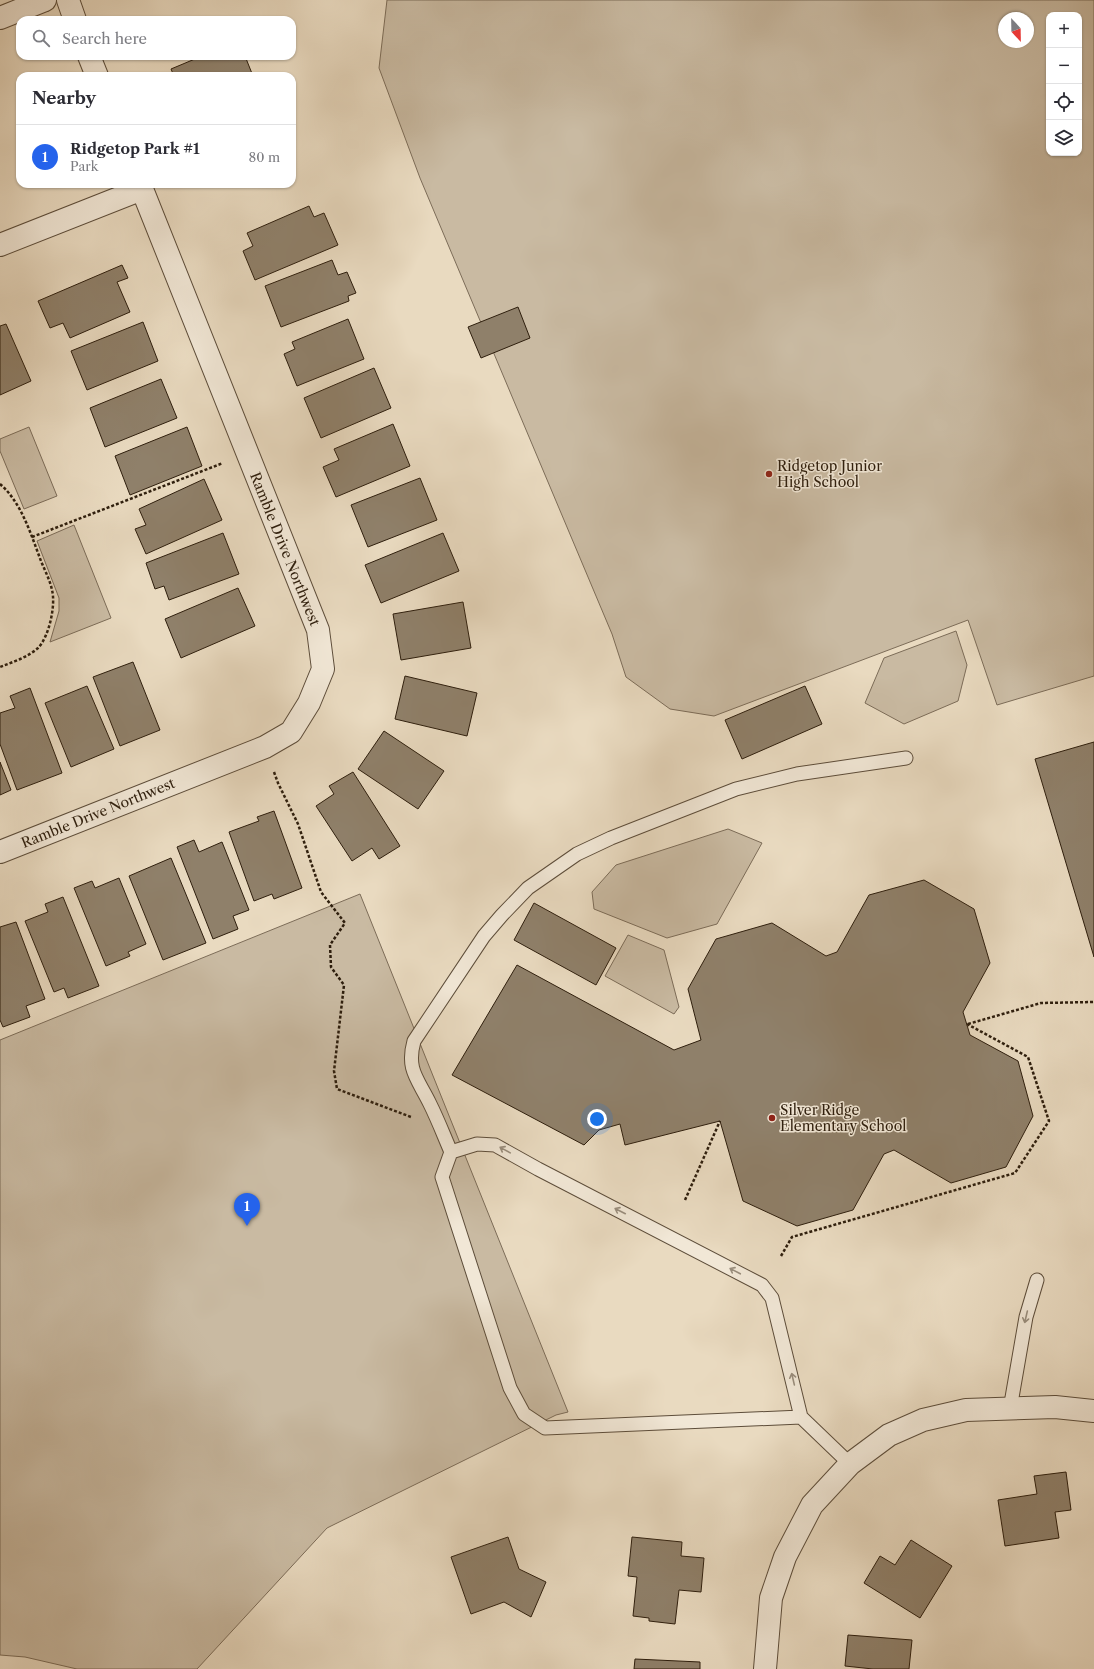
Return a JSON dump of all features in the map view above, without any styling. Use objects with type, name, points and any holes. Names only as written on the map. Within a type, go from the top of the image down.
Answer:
[{"type":"street","points":[[0,18],[45,0]]},
{"type":"street","points":[[68,0],[74,16]]},
{"type":"street","points":[[91,60],[95,72]]},
{"type":"street","points":[[0,245],[136,188]]},
{"type":"street","name":"Ramble Drive Northwest","points":[[0,852],[265,747],[291,732],[309,703],[323,669],[318,630],[142,188]]},
{"type":"street","points":[[765,1669],[771,1598],[785,1557],[812,1504],[850,1464],[889,1435],[923,1420],[966,1410],[1055,1406],[1094,1411]]},
{"type":"lane","points":[[801,1417],[545,1428],[524,1414],[510,1388],[442,1177],[452,1152],[412,1069],[410,1054],[414,1041],[484,936],[528,888],[577,854],[611,838],[736,788],[797,774],[906,758]]},
{"type":"lane","points":[[452,1152],[477,1144],[495,1145],[538,1169],[762,1285],[772,1298],[801,1417],[850,1464]]},
{"type":"lane","points":[[1010,1409],[1026,1317],[1037,1280]]},
{"type":"path","points":[[32,537],[247,453]]},
{"type":"path","points":[[0,484],[15,500],[32,537],[52,590],[54,609],[49,628],[39,647],[23,657],[0,667]]},
{"type":"path","points":[[265,747],[278,783],[298,824],[321,892],[345,923],[330,945],[331,967],[344,985],[334,1071],[337,1089],[413,1118]]},
{"type":"path","points":[[781,1256],[792,1237],[1015,1173],[1049,1121],[1028,1057],[967,1024],[1041,1003],[1094,1002]]},
{"type":"path","points":[[685,1200],[720,1121]]},
{"type":"shaded area","name":"Ridgetop Junior High School","points":[[387,0],[1094,0],[1094,676],[997,705],[968,620],[714,716],[670,709],[626,677],[612,634],[420,178],[379,68]]},
{"type":"shaded area","points":[[29,427],[57,496],[24,509],[0,451],[0,439]]},
{"type":"shaded area","points":[[74,525],[111,618],[50,642],[59,611],[59,598],[37,541]]},
{"type":"shaded area","points":[[956,631],[967,665],[958,701],[904,724],[865,703],[884,658]]},
{"type":"shaded area","points":[[728,829],[762,843],[717,924],[667,938],[594,909],[592,892],[616,865]]},
{"type":"shaded area","points":[[360,894],[568,1412],[556,1415],[327,1528],[197,1669],[77,1669],[25,1657],[0,1655],[0,1040]]},
{"type":"shaded area","points":[[628,935],[664,950],[679,1007],[674,1014],[605,976]]},
{"type":"building","points":[[192,60],[247,60],[251,72],[172,72],[171,69]]},
{"type":"building","points":[[309,206],[314,217],[324,213],[338,245],[255,280],[243,251],[253,246],[247,233]]},
{"type":"building","points":[[332,260],[338,275],[347,272],[356,293],[348,296],[349,301],[281,327],[265,286]]},
{"type":"building","points":[[122,265],[128,278],[117,282],[130,312],[70,338],[63,323],[50,328],[38,301]]},
{"type":"building","points":[[518,307],[530,338],[481,358],[468,327]]},
{"type":"building","points":[[348,319],[364,359],[297,386],[284,354],[295,349],[292,342]]},
{"type":"building","points":[[143,322],[158,361],[87,390],[71,351]]},
{"type":"building","points":[[6,324],[31,381],[0,395],[0,326]]},
{"type":"building","points":[[374,368],[391,408],[321,438],[304,398]]},
{"type":"building","points":[[161,379],[177,418],[105,447],[90,408]]},
{"type":"building","points":[[393,424],[410,466],[336,497],[323,467],[339,460],[334,449]]},
{"type":"building","points":[[187,427],[202,466],[130,495],[115,456]]},
{"type":"building","points":[[420,478],[437,520],[368,547],[351,505]]},
{"type":"building","points":[[204,479],[222,520],[146,554],[135,529],[146,525],[139,509]]},
{"type":"building","points":[[223,533],[239,574],[169,600],[164,586],[155,589],[146,563]]},
{"type":"building","points":[[443,533],[459,571],[381,603],[365,565]]},
{"type":"building","points":[[238,588],[255,626],[181,658],[165,619]]},
{"type":"building","points":[[463,602],[471,648],[401,660],[393,614]]},
{"type":"building","points":[[133,662],[160,730],[120,746],[93,677]]},
{"type":"building","points":[[405,676],[477,693],[467,736],[395,719]]},
{"type":"building","points":[[87,686],[114,749],[71,767],[45,703]]},
{"type":"building","points":[[805,686],[822,724],[742,759],[725,720]]},
{"type":"building","points":[[30,688],[62,773],[17,790],[0,744],[0,713],[15,708],[10,696]]},
{"type":"building","points":[[384,731],[444,771],[418,809],[358,769]]},
{"type":"building","points":[[1094,742],[1094,957],[1035,759]]},
{"type":"building","points":[[0,762],[11,790],[0,795]]},
{"type":"building","points":[[353,772],[400,846],[379,859],[372,848],[352,861],[316,806],[334,794],[329,786]]},
{"type":"building","points":[[274,811],[302,888],[274,899],[272,894],[254,901],[229,832],[259,821],[257,817]]},
{"type":"building","points":[[194,840],[199,852],[222,842],[249,910],[233,916],[238,929],[213,939],[177,847]]},
{"type":"building","points":[[171,858],[206,943],[163,960],[129,876]]},
{"type":"building","points":[[119,878],[146,944],[128,952],[130,956],[106,966],[74,888],[92,881],[95,888]]},
{"type":"building","points":[[924,880],[974,909],[990,963],[963,1012],[970,1035],[1018,1061],[1033,1116],[1006,1167],[951,1183],[894,1150],[884,1154],[853,1210],[797,1226],[743,1201],[720,1121],[625,1145],[620,1124],[599,1130],[584,1145],[452,1075],[517,965],[674,1050],[701,1040],[688,989],[716,939],[772,923],[826,956],[837,952],[869,895]]},
{"type":"building","points":[[63,897],[99,986],[68,998],[64,988],[54,992],[25,921],[48,912],[45,904]]},
{"type":"building","points":[[534,903],[616,948],[596,985],[514,940]]},
{"type":"building","points":[[16,922],[45,999],[26,1006],[30,1017],[3,1027],[0,1020],[0,927]]},
{"type":"building","points":[[1066,1472],[1071,1510],[1055,1512],[1059,1538],[1005,1546],[998,1500],[1037,1494],[1034,1476]]},
{"type":"building","points":[[508,1537],[519,1569],[546,1582],[531,1617],[504,1602],[471,1614],[451,1557]]},
{"type":"building","points":[[632,1537],[682,1542],[681,1556],[704,1558],[701,1592],[679,1590],[675,1624],[649,1621],[649,1618],[633,1616],[637,1577],[628,1576]]},
{"type":"building","points":[[911,1540],[952,1566],[920,1618],[864,1583],[880,1556],[895,1565]]},
{"type":"building","points":[[848,1635],[912,1640],[909,1669],[873,1669],[845,1666]]},
{"type":"building","points":[[635,1659],[700,1662],[700,1669],[634,1669]]},
{"type":"place","name":"Ridgetop Junior High School","points":[[769,474]]},
{"type":"place","name":"Silver Ridge Elementary School","points":[[772,1118]]},
{"type":"place","name":"Ridgetop Park #1","points":[[247,1226]]}]
